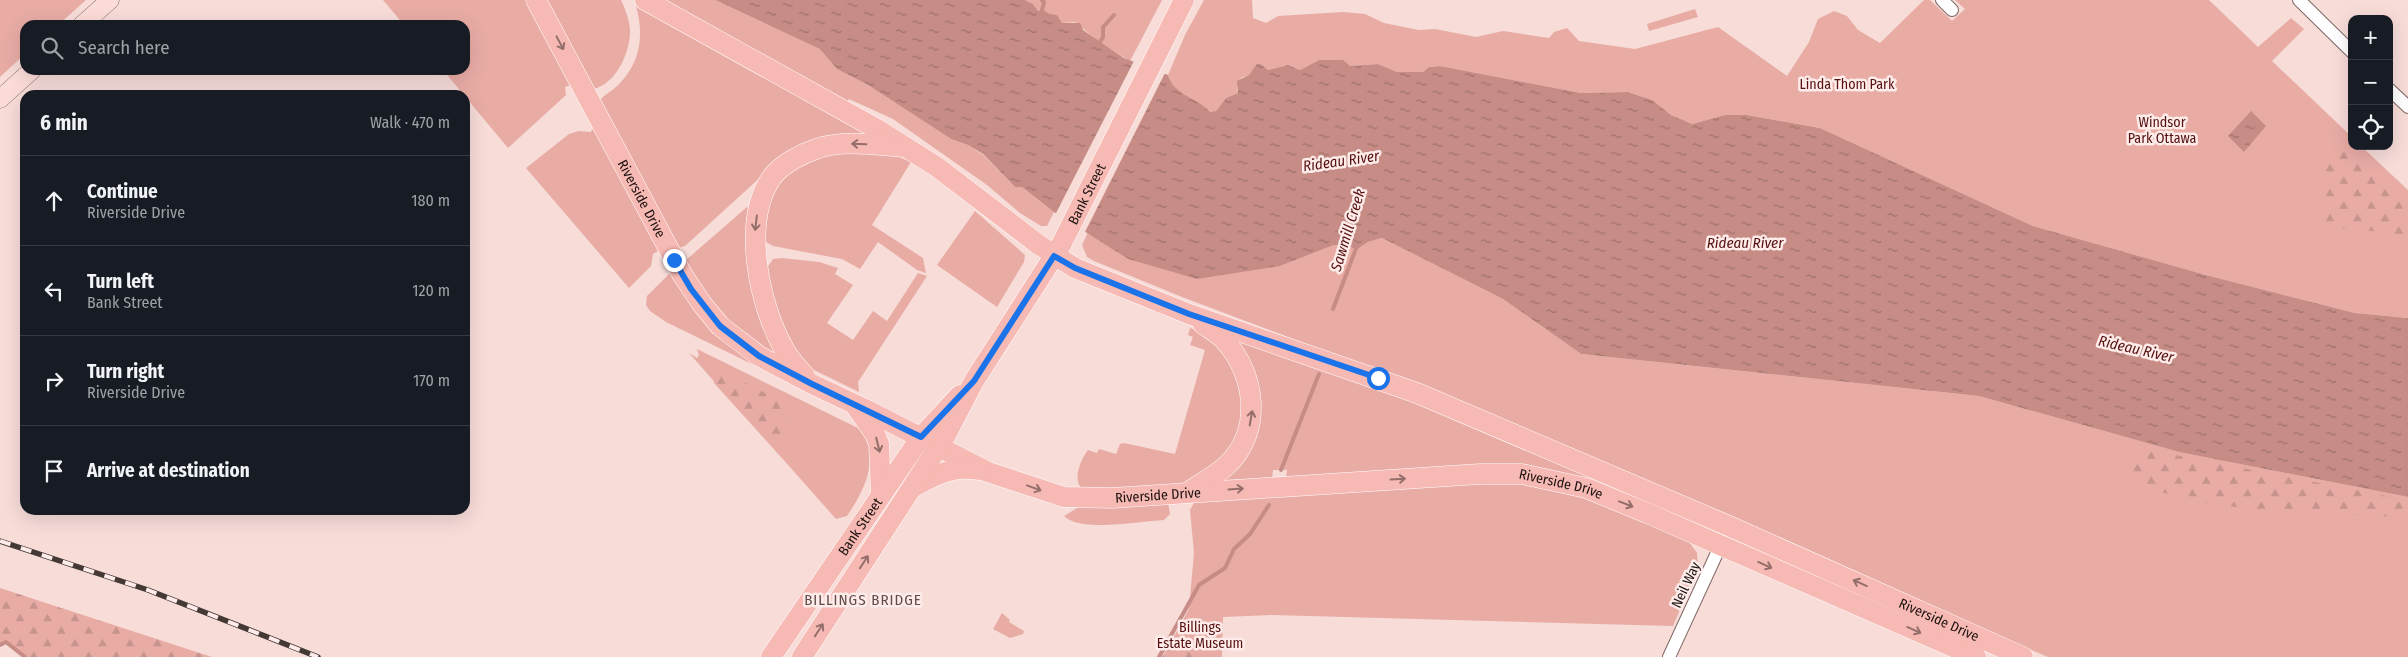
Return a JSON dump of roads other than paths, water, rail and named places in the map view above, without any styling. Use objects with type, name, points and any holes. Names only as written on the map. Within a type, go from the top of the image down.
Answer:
[{"type":"main road","points":[[88,20],[110,0]]},
{"type":"main road","name":"Riverside Drive","points":[[536,0],[691,289],[720,326],[759,356],[988,472],[1064,497],[1112,498],[1480,474],[1522,474],[1586,488],[1647,512],[1976,657]]},
{"type":"main road","name":"Riverside Drive","points":[[646,0],[908,148],[937,167],[1054,256],[1075,268],[1189,314],[1417,393],[1729,526],[1998,652],[2023,657]]},
{"type":"main road","name":"Bank Street","points":[[802,657],[939,446],[974,381],[1054,256],[1184,0]]},
{"type":"main road","points":[[0,98],[26,75]]},
{"type":"main road","points":[[812,384],[783,347],[762,289],[755,232],[763,196],[772,178],[779,170],[796,158],[817,148],[839,144],[908,148]]},
{"type":"main road","points":[[1188,492],[1226,465],[1241,445],[1252,415],[1247,377],[1236,356],[1224,340],[1189,314]]},
{"type":"main road","name":"Bank Street","points":[[771,657],[881,493],[921,437],[974,381]]},
{"type":"main road","points":[[853,404],[875,434],[879,444],[881,493]]},
{"type":"main road","points":[[913,487],[952,469],[966,468],[988,472]]},
{"type":"street","points":[[1942,0],[1952,10]]},
{"type":"street","points":[[2299,0],[2348,48]]},
{"type":"street","points":[[2393,92],[2408,107]]},
{"type":"street","name":"Neil Way","points":[[1669,657],[1729,526]]},
{"type":"water","name":"Rideau River","points":[[715,0],[1025,0],[1033,4],[1038,11],[1043,10],[1057,15],[1062,23],[1080,23],[1083,30],[1124,58],[1168,75],[1175,88],[1210,112],[1216,111],[1226,98],[1238,93],[1237,81],[1249,75],[1257,64],[1261,64],[1268,70],[1288,65],[1300,70],[1319,60],[1343,60],[1350,66],[1378,64],[1397,72],[1423,72],[1429,67],[1440,66],[1581,93],[1628,92],[1652,100],[1671,115],[1692,124],[1725,115],[1747,115],[1820,128],[2033,226],[2206,275],[2355,313],[2408,318],[2408,497],[2179,452],[1979,396],[1581,354],[1503,299],[1382,238],[1368,242],[1356,250],[1347,245],[1334,245],[1280,266],[1197,279],[1128,259],[1054,212],[1022,187],[1015,187],[983,154],[968,145],[951,139],[868,85],[837,69],[820,49]]},
{"type":"water","points":[[2251,111],[2266,126],[2244,152],[2228,136]]},
{"type":"waterway","points":[[1042,0],[1044,2],[1042,10]]},
{"type":"waterway","points":[[1100,42],[1103,37],[1103,27],[1114,15]]},
{"type":"waterway","name":"Sawmill Creek","points":[[1333,309],[1357,246]]},
{"type":"waterway","name":"Sawmill Creek","points":[[1281,470],[1319,374]]},
{"type":"waterway","name":"Sawmill Creek","points":[[1159,657],[1199,585],[1225,568],[1234,549],[1250,534],[1269,505]]},
{"type":"waterway","name":"Sawmill Creek","points":[[0,645],[6,642],[25,657]]},
{"type":"railway","points":[[0,541],[148,590],[318,657]]},
{"type":"district","name":"BILLINGS BRIDGE","points":[[863,600]]},
{"type":"park label","name":"Linda Thom Park","points":[[1847,84]]},
{"type":"park label","name":"Windsor Park Ottawa","points":[[2162,130]]},
{"type":"park label","name":"Billings Estate Museum","points":[[1200,636]]}]
